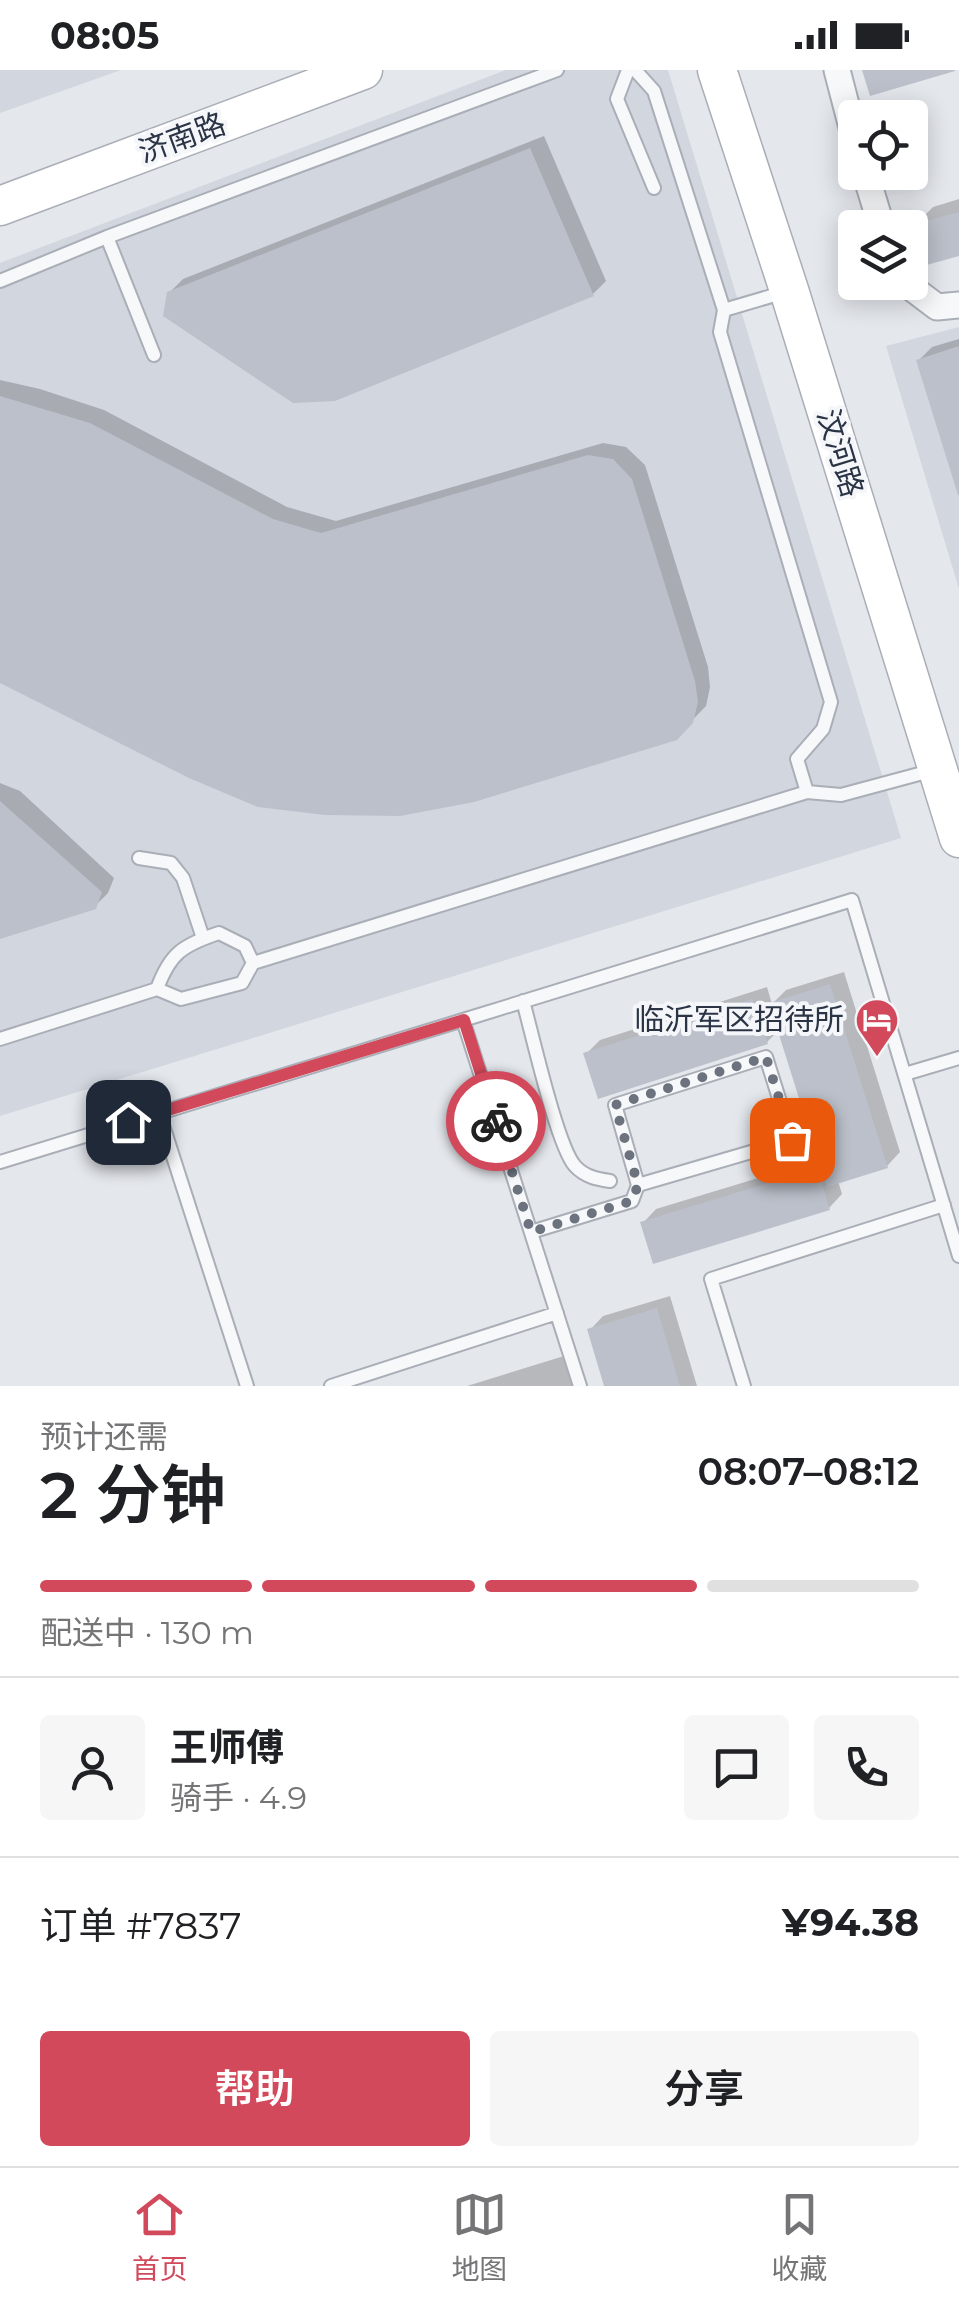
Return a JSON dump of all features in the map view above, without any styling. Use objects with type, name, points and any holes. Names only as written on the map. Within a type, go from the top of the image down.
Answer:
[{"type":"street","name":"济南路","points":[[0,194],[317,70]]},
{"type":"street","name":"济南路","points":[[0,206],[364,70]]},
{"type":"street","name":"汶河路","points":[[717,70],[948,782]]},
{"type":"street","name":"汶河路","points":[[740,70],[948,782],[959,838]]},
{"type":"street","points":[[837,70],[845,100]]},
{"type":"street","points":[[927,300],[937,308],[959,305]]},
{"type":"lane","points":[[0,281],[107,237],[557,70]]},
{"type":"lane","points":[[654,188],[617,99],[632,70],[654,91],[724,310],[720,332],[832,702],[823,729],[797,759],[807,792]]},
{"type":"lane","points":[[107,237],[154,355]]},
{"type":"lane","points":[[724,310],[790,290]]},
{"type":"lane","points":[[0,1039],[157,989],[181,999],[242,984],[253,963],[807,792],[841,795],[948,782]]},
{"type":"lane","points":[[139,858],[170,863],[183,878],[203,938]]},
{"type":"lane","points":[[0,1162],[852,900],[959,1256]]},
{"type":"lane","points":[[157,989],[166,964],[188,944],[219,933],[245,946],[253,963]]},
{"type":"lane","points":[[523,1001],[561,1138],[574,1165],[591,1178],[610,1181]]},
{"type":"lane","points":[[464,1020],[580,1386]]},
{"type":"lane","points":[[531,1232],[632,1201],[638,1185],[615,1105],[766,1057],[792,1140],[638,1185]]},
{"type":"lane","points":[[905,1074],[959,1058]]},
{"type":"lane","points":[[160,1113],[247,1386]]},
{"type":"lane","points":[[744,1386],[711,1279],[944,1205]]},
{"type":"lane","points":[[331,1386],[558,1313]]},
{"type":"shaded area","points":[[0,70],[121,70],[0,113]]},
{"type":"shaded area","points":[[506,70],[668,70],[901,838],[0,1116],[0,263]]},
{"type":"shaded area","points":[[959,327],[959,589],[886,346]]},
{"type":"building","points":[[862,70],[955,70],[955,71],[870,96]]},
{"type":"building","points":[[530,148],[594,296],[335,401],[293,403],[163,316],[167,292]]},
{"type":"building","points":[[959,212],[959,256],[928,265],[928,220]]},
{"type":"building","points":[[959,346],[959,495],[958,495],[916,360]]},
{"type":"building","points":[[0,396],[90,423],[273,519],[321,533],[588,455],[613,459],[632,479],[695,681],[698,702],[693,723],[677,740],[474,802],[400,816],[325,815],[258,807],[189,778],[0,683]]},
{"type":"building","points":[[0,801],[102,892],[96,909],[0,939]]},
{"type":"building","points":[[830,984],[888,1168],[827,1187],[769,1003]]},
{"type":"building","points":[[753,999],[768,1044],[598,1099],[583,1053]]},
{"type":"building","points":[[817,1168],[830,1210],[653,1264],[640,1222]]},
{"type":"building","points":[[657,1308],[680,1386],[604,1386],[587,1329]]},
{"type":"way so far","points":[[496,1121],[531,1232],[632,1201],[638,1185],[615,1105],[766,1057],[792,1140]]},
{"type":"place","name":"临沂军区招待所","points":[[877,1058]]},
{"type":"route","points":[[128,1122],[464,1020],[496,1121]]}]
